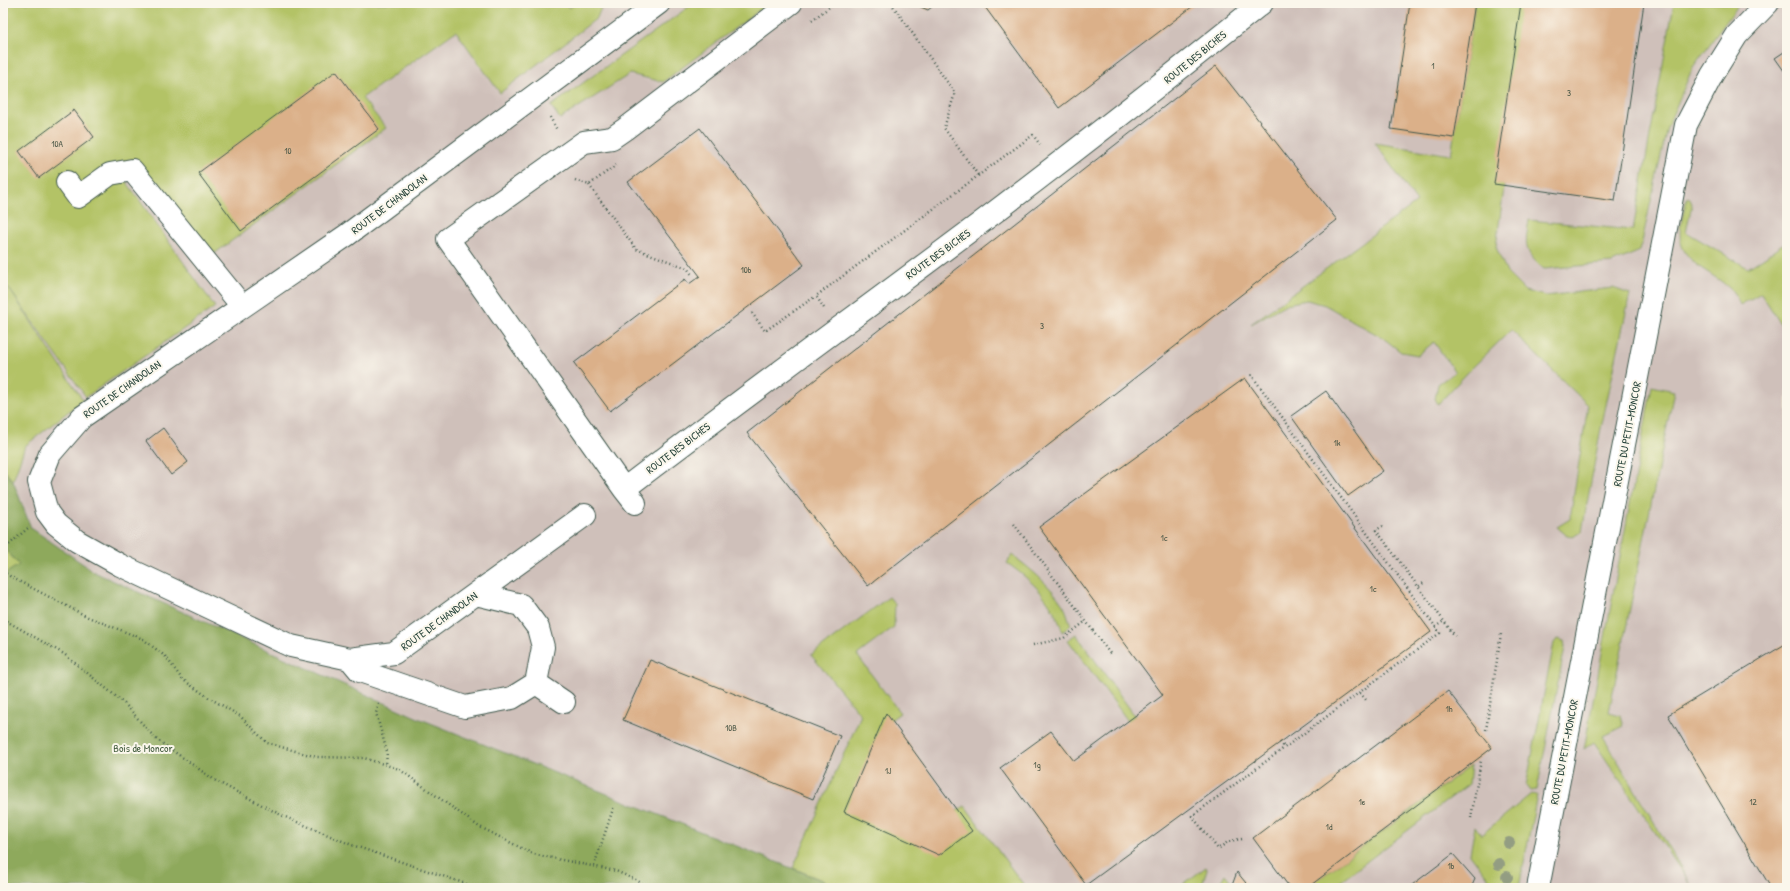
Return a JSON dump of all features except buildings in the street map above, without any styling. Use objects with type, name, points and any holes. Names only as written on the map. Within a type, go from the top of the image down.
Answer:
[{"type":"street","name":"ROUTE DE CHANDOLAN","points":[[585,515],[394,653],[350,659],[291,646],[120,565],[77,541],[56,524],[47,512],[39,482],[50,454],[82,417],[347,235],[659,3]]},
{"type":"street","name":"ROUTE DES BICHES","points":[[791,3],[612,138],[584,142],[448,239],[630,496],[748,394],[983,221],[1166,80],[1262,3]]},
{"type":"street","name":"ROUTE DU PETIT-MONCOR","points":[[1538,888],[1686,125],[1712,75],[1737,34],[1768,3]]},
{"type":"street","points":[[67,182],[78,197],[110,174],[132,170],[242,306]]},
{"type":"street","points":[[350,659],[360,671],[465,707],[512,698],[536,683],[543,647],[538,628],[521,604],[476,594]]},
{"type":"street","points":[[536,683],[564,702]]},
{"type":"path","points":[[891,3],[955,94],[944,128],[978,175]]},
{"type":"path","points":[[752,313],[765,331],[816,296],[1032,135],[1056,165]]},
{"type":"path","points":[[589,185],[636,249],[687,268],[694,276]]},
{"type":"path","points":[[816,296],[826,311]]},
{"type":"path","points":[[1242,839],[1229,841],[1218,849],[1192,816],[1440,633],[1250,373]]},
{"type":"path","points":[[3,550],[47,512]]},
{"type":"path","points":[[1014,524],[1111,655]]},
{"type":"path","points":[[1383,526],[1376,530],[1455,636]]},
{"type":"path","points":[[3,571],[88,618],[143,639],[166,657],[182,679],[240,716],[267,743],[317,757],[364,758],[398,769],[478,826],[533,854],[616,871],[638,881],[648,888]]},
{"type":"path","points":[[1418,586],[1425,582]]},
{"type":"path","points":[[3,619],[64,654],[124,703],[156,739],[216,781],[283,816],[352,845],[478,888]]},
{"type":"path","points":[[1032,645],[1064,638],[1086,621]]},
{"type":"path","points":[[1435,627],[1444,621]]},
{"type":"path","points":[[1486,730],[1501,634]]},
{"type":"path","points":[[386,680],[376,713],[387,752],[386,765]]},
{"type":"path","points":[[1360,693],[1367,701]]},
{"type":"path","points":[[1280,742],[1285,748]]},
{"type":"path","points":[[1471,818],[1481,760]]},
{"type":"path","points":[[594,866],[614,806]]},
{"type":"shaded area","points":[[3,3],[1787,3],[1787,888],[841,888],[418,718],[96,573],[31,528],[13,481],[3,469]]},
{"type":"green space","points":[[3,3],[493,3],[495,6],[499,3],[565,3],[569,8],[576,3],[597,3],[601,8],[597,18],[500,93],[456,31],[362,98],[386,128],[207,259],[139,171],[126,181],[215,307],[86,397],[8,287],[83,400],[25,446],[13,481],[3,469]]},
{"type":"green space","points":[[694,3],[769,3],[663,82],[630,74],[560,119],[551,106]]},
{"type":"green space","points":[[1475,3],[1529,3],[1496,247],[1507,273],[1525,291],[1546,296],[1613,288],[1630,294],[1600,433],[1582,531],[1573,537],[1565,534],[1557,527],[1570,519],[1588,405],[1511,330],[1438,404],[1435,399],[1438,384],[1455,372],[1434,342],[1418,355],[1401,352],[1383,338],[1325,305],[1307,300],[1286,304],[1251,324],[1417,202],[1375,143],[1451,155]]},
{"type":"green space","points":[[1674,3],[1740,3],[1693,67],[1667,128],[1640,251],[1612,263],[1544,269],[1532,258],[1527,248],[1526,242],[1529,220],[1633,230]]},
{"type":"green space","points":[[1687,197],[1690,198],[1692,204],[1686,232],[1748,268],[1787,242],[1787,274],[1782,277],[1787,287],[1787,334],[1761,293],[1740,305],[1730,289],[1698,265],[1685,252],[1681,244],[1680,229]]},
{"type":"green space","points":[[1652,386],[1674,391],[1609,712],[1620,715],[1623,726],[1603,736],[1693,888],[1594,742],[1584,749]]},
{"type":"green space","name":"Bois de Moncor","points":[[3,469],[13,481],[31,528],[96,573],[418,718],[841,888],[3,888],[3,575],[19,565],[3,547]]},
{"type":"green space","points":[[3,547],[20,565],[3,575]]},
{"type":"green space","points":[[1012,555],[1040,578],[1063,605],[1071,625],[1063,632],[1053,610],[1041,593],[1034,585],[1007,563]]},
{"type":"green space","points":[[889,597],[895,604],[894,627],[857,655],[900,713],[884,725],[950,815],[965,806],[1026,888],[841,888],[793,868],[861,715],[811,655]]},
{"type":"green space","points":[[1076,634],[1135,716],[1128,721],[1068,640]]},
{"type":"green space","points":[[1557,639],[1564,641],[1565,647],[1537,790],[1530,791],[1526,786],[1554,643]]},
{"type":"green space","points":[[1471,765],[1469,784],[1332,888],[1307,888]]},
{"type":"green space","points":[[1531,794],[1537,795],[1519,888],[1496,888],[1470,854],[1475,826],[1481,835]]},
{"type":"green space","points":[[1206,867],[1207,869],[1201,888],[1178,888]]},
{"type":"green space","points":[[1225,874],[1233,884],[1231,888],[1217,888]]}]
